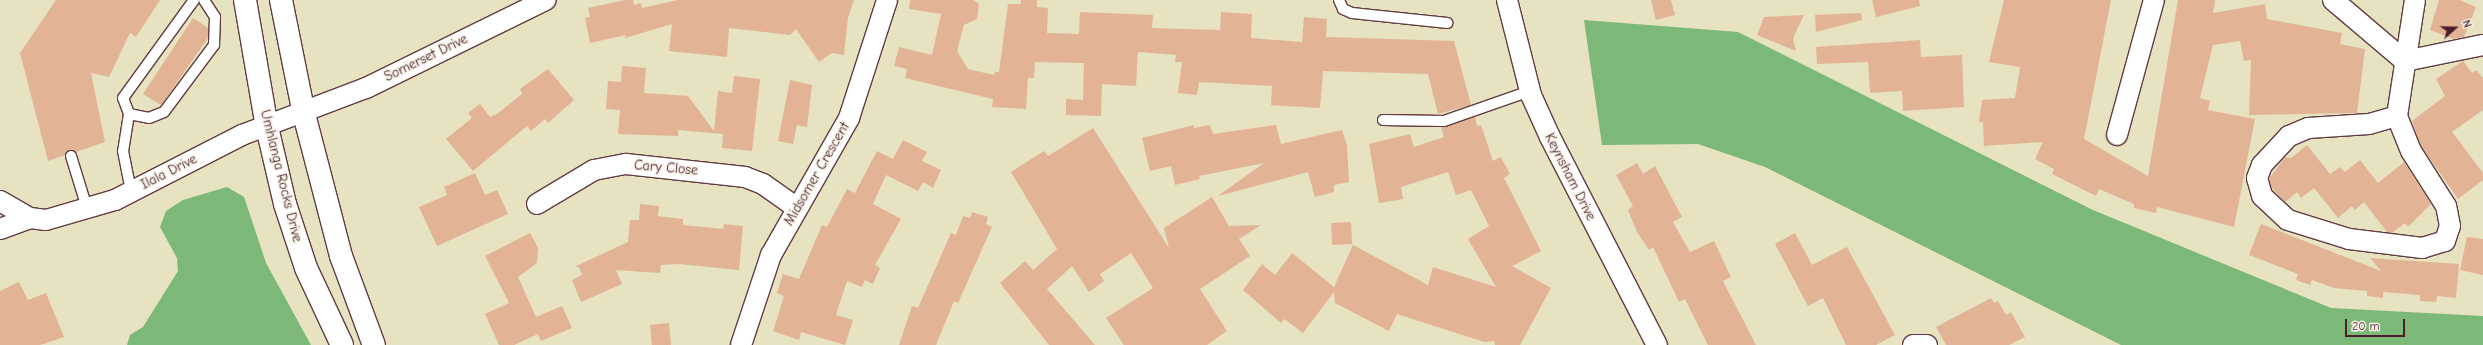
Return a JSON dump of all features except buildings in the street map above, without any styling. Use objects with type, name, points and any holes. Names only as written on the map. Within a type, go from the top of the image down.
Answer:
[{"type":"main road","name":"Umhlanga Rocks Drive","points":[[246,0],[267,128],[285,204],[306,268],[342,345]]},
{"type":"main road","points":[[281,0],[304,114],[341,256],[374,345]]},
{"type":"street","name":"Somerset Drive","points":[[304,114],[546,0]]},
{"type":"street","name":"Midsomer Crescent","points":[[741,345],[772,255],[797,208],[849,118],[887,0]]},
{"type":"street","name":"Keynsham Drive","points":[[1507,0],[1530,91],[1570,180],[1657,345]]},
{"type":"street","points":[[2117,135],[2154,0]]},
{"type":"street","points":[[2333,0],[2405,61]]},
{"type":"street","points":[[2397,116],[2369,124],[2308,128],[2289,136],[2262,165],[2257,178],[2262,196],[2288,220],[2315,230],[2401,246],[2440,246],[2450,226],[2446,206],[2411,151],[2397,116],[2415,0]]},
{"type":"street","points":[[2405,61],[2483,44]]},
{"type":"street","name":"Ilala Drive","points":[[0,201],[30,218],[46,220],[87,208],[131,191],[242,135],[267,128],[304,114]]},
{"type":"street","name":"Cary Close","points":[[537,204],[594,170],[626,164],[745,177],[768,188],[797,208]]},
{"type":"street","name":"Ilala Drive","points":[[0,229],[30,218]]},
{"type":"street","points":[[1913,345],[1927,345]]},
{"type":"lane","points":[[131,191],[124,155],[129,114],[122,104],[123,98],[194,0]]},
{"type":"lane","points":[[129,114],[149,118],[164,112],[214,45],[215,17],[204,0]]},
{"type":"lane","points":[[1339,0],[1343,9],[1352,13],[1447,23]]},
{"type":"lane","points":[[1383,120],[1444,121],[1530,91]]},
{"type":"lane","points":[[71,156],[87,208]]},
{"type":"green space","points":[[1584,20],[1738,32],[2093,210],[2331,308],[2483,316],[2483,345],[2121,345],[1765,167],[1698,144],[1602,145]]},
{"type":"green space","points":[[227,187],[244,197],[266,263],[311,345],[127,345],[130,335],[143,327],[178,271],[177,258],[160,227],[166,211],[183,200]]}]
